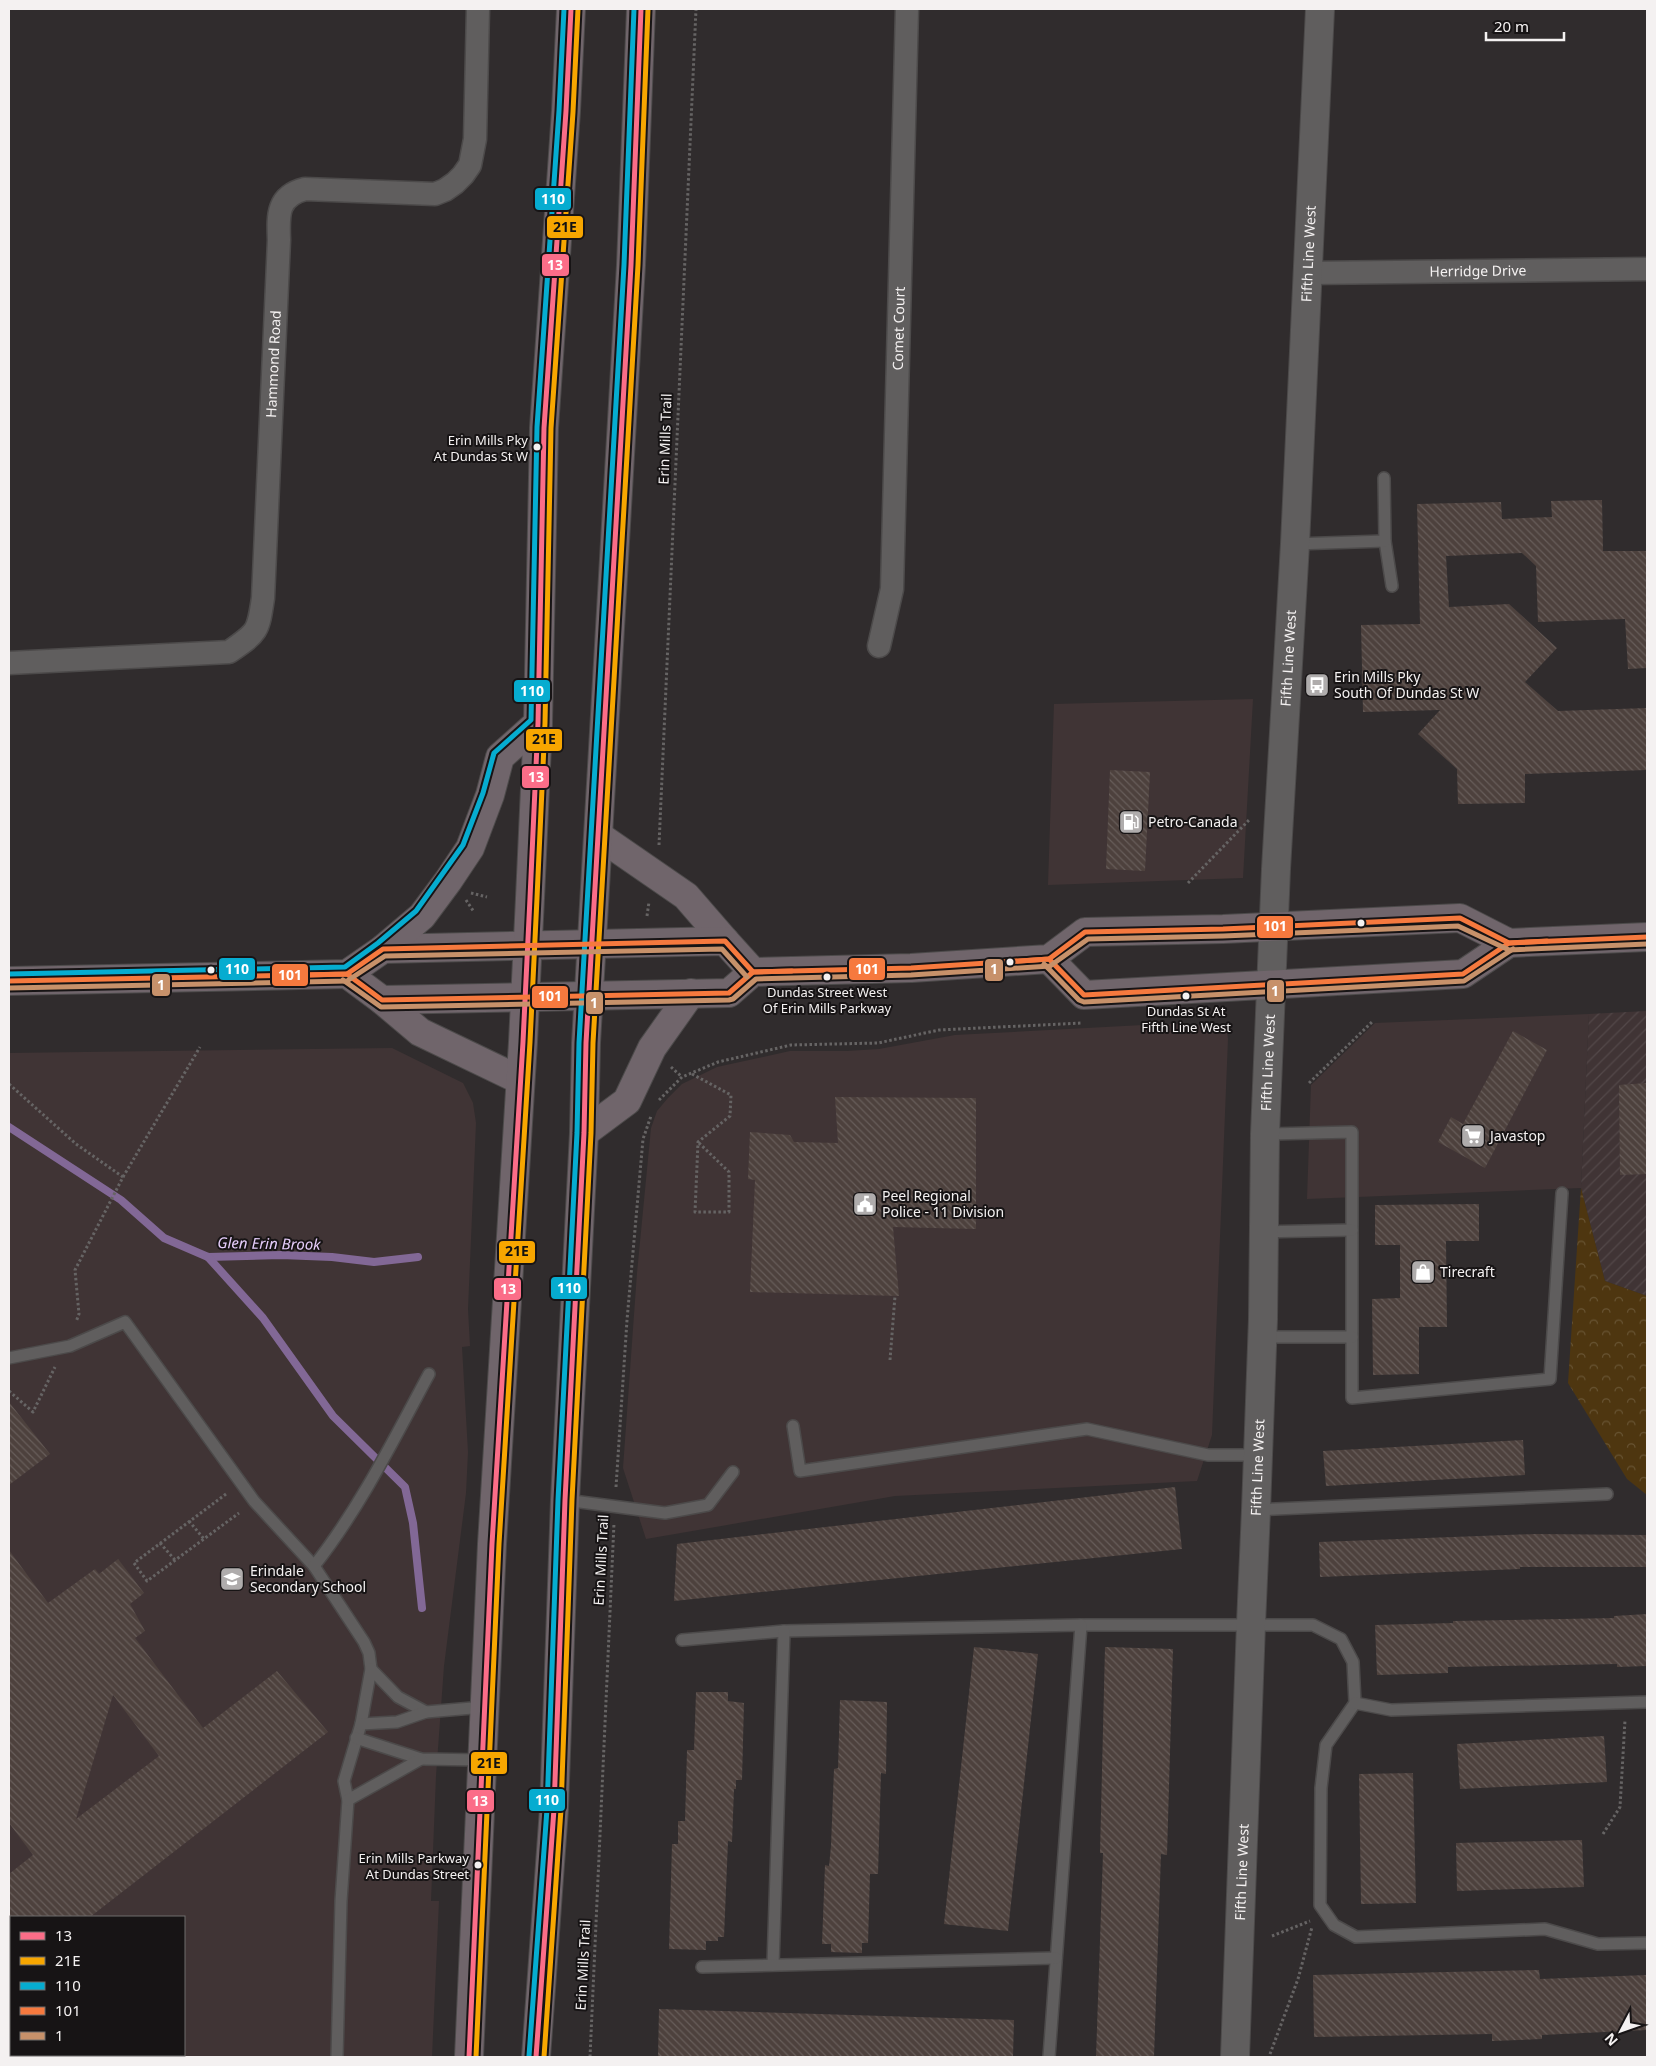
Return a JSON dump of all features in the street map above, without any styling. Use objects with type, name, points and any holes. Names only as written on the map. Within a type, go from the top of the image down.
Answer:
[{"type":"main road","points":[[470,2057],[492,1544],[528,946],[538,723],[544,428],[566,121],[571,9]]},
{"type":"main road","points":[[536,2057],[554,1809],[565,1500],[584,1133],[589,995],[630,285],[641,9]]},
{"type":"main road","points":[[9,980],[347,974],[384,949],[422,916],[459,867],[470,848],[490,796],[500,757],[538,723]]},
{"type":"main road","points":[[599,836],[686,896],[753,972]]},
{"type":"main road","points":[[382,1000],[729,992],[753,972],[911,968],[1049,959],[1085,932],[1460,918],[1509,943],[1647,937]]},
{"type":"main road","points":[[384,949],[725,941]]},
{"type":"main road","points":[[1049,959],[1084,995],[1463,974],[1509,943]]},
{"type":"main road","points":[[347,974],[420,1032],[520,1080]]},
{"type":"main road","points":[[584,1133],[627,1101],[652,1048],[691,994]]},
{"type":"street","name":"Hammond Road","points":[[9,663],[229,652],[245,641],[258,628],[264,588],[279,240],[278,214],[285,199],[293,192],[305,189],[436,194],[446,190],[463,175],[470,165],[475,139],[478,9]]},
{"type":"street","name":"Comet Court","points":[[878,646],[892,589],[907,9]]},
{"type":"street","name":"Fifth Line West","points":[[1235,2057],[1262,1337],[1265,1134],[1273,926],[1309,273],[1320,9]]},
{"type":"street","name":"Herridge Drive","points":[[1309,273],[1647,269]]},
{"type":"lane","points":[[1384,478],[1385,541],[1392,586]]},
{"type":"lane","points":[[1295,544],[1385,541]]},
{"type":"lane","points":[[1265,1134],[1352,1132],[1352,1398],[1550,1380],[1562,1193]]},
{"type":"lane","points":[[1264,1232],[1352,1230]]},
{"type":"lane","points":[[9,1358],[70,1346],[125,1322],[254,1502],[314,1566],[358,1630],[368,1653],[371,1670],[361,1724],[344,1781],[348,1800],[341,1901],[337,2057]]},
{"type":"lane","points":[[1262,1337],[1352,1337]]},
{"type":"lane","points":[[314,1566],[332,1543],[387,1452],[429,1374]]},
{"type":"lane","points":[[794,1426],[800,1471],[1087,1429],[1208,1455],[1258,1455]]},
{"type":"lane","points":[[565,1500],[665,1513],[708,1505],[733,1472]]},
{"type":"lane","points":[[1256,1510],[1607,1494]]},
{"type":"lane","points":[[1049,2057],[1081,1625]]},
{"type":"lane","points":[[682,1640],[784,1631],[1081,1625],[1313,1625],[1341,1639],[1353,1662],[1355,1703],[1326,1745],[1322,1788],[1320,1905],[1334,1925],[1356,1937],[1545,1929],[1598,1944],[1647,1942]]},
{"type":"lane","points":[[773,1965],[784,1631]]},
{"type":"lane","points":[[371,1670],[398,1697],[426,1712]]},
{"type":"lane","points":[[1355,1703],[1391,1710],[1647,1702]]},
{"type":"lane","points":[[361,1724],[396,1722],[426,1712],[484,1707]]},
{"type":"lane","points":[[356,1738],[421,1759],[483,1760]]},
{"type":"lane","points":[[348,1800],[421,1759]]},
{"type":"lane","points":[[702,1967],[1056,1958]]},
{"type":"path","name":"Erin Mills Trail","points":[[662,852],[659,844],[696,9]]},
{"type":"path","points":[[1188,883],[1250,819]]},
{"type":"path","points":[[1309,1083],[1373,1021]]},
{"type":"path","points":[[658,1102],[682,1077],[718,1062],[791,1045],[878,1043],[939,1030],[1090,1023]]},
{"type":"path","points":[[9,1391],[33,1412],[55,1367],[70,1346],[79,1314],[75,1270],[123,1177],[200,1047]]},
{"type":"path","points":[[692,1073],[731,1095],[730,1116],[698,1142],[695,1212],[729,1212],[729,1172],[698,1142]]},
{"type":"path","points":[[9,1084],[76,1144],[123,1177]]},
{"type":"path","name":"Erin Mills Trail","points":[[590,2057],[615,1506],[627,1320],[643,1139],[653,1107]]},
{"type":"path","points":[[890,1360],[895,1296]]},
{"type":"path","points":[[240,1483],[134,1562],[147,1580],[254,1502]]},
{"type":"path","points":[[189,1521],[204,1539]]},
{"type":"path","points":[[160,1543],[174,1560]]},
{"type":"path","points":[[1603,1834],[1620,1807],[1626,1703]]},
{"type":"path","points":[[1270,2054],[1298,1979],[1306,1944],[1312,1930],[1311,1921],[1272,1936]]},
{"type":"shaded area","points":[[1253,699],[1243,878],[1048,885],[1054,704]]},
{"type":"shaded area","points":[[1647,1011],[1647,1296],[1605,1281],[1581,1188],[1589,1014]]},
{"type":"shaded area","points":[[1589,1014],[1581,1188],[1307,1199],[1311,1085],[1375,1023]]},
{"type":"shaded area","points":[[1162,1024],[1221,1025],[1227,1032],[1228,1039],[1212,1435],[1197,1481],[895,1496],[646,1539],[623,1468],[637,1273],[651,1128],[657,1111],[682,1084],[717,1067],[790,1051],[879,1049],[955,1035]]},
{"type":"shaded area","name":"Erindale Secondary School","points":[[392,1048],[463,1083],[473,1103],[476,1123],[468,1309],[470,1346],[462,1347],[468,1452],[466,1493],[444,1666],[436,1776],[431,1901],[439,1901],[432,2057],[9,2057],[9,1053]]},
{"type":"green space","points":[[1581,1188],[1605,1281],[1647,1296],[1647,1495],[1627,1479],[1568,1383]]},
{"type":"building","points":[[1602,500],[1603,551],[1647,551],[1647,668],[1628,669],[1625,619],[1538,622],[1536,566],[1522,553],[1446,556],[1449,607],[1509,604],[1557,648],[1525,682],[1558,711],[1647,708],[1647,770],[1525,774],[1525,803],[1458,804],[1457,769],[1418,734],[1440,710],[1363,712],[1361,625],[1420,624],[1417,504],[1501,502],[1502,519],[1552,517],[1551,501]]},
{"type":"building","points":[[1110,770],[1150,772],[1145,871],[1106,869]]},
{"type":"building","points":[[1513,1031],[1547,1050],[1485,1168],[1438,1142],[1451,1117],[1463,1124]]},
{"type":"building","points":[[1647,1083],[1647,1174],[1620,1175],[1619,1085]]},
{"type":"building","name":"Peel Regional Police - 11 Division","points":[[835,1097],[976,1098],[976,1229],[893,1227],[899,1296],[750,1292],[755,1180],[748,1179],[750,1132],[790,1135],[794,1142],[838,1143]]},
{"type":"building","name":"Tirecraft","points":[[1479,1204],[1479,1241],[1446,1241],[1447,1327],[1419,1327],[1419,1374],[1373,1375],[1372,1299],[1400,1298],[1400,1245],[1375,1245],[1375,1205]]},
{"type":"building","points":[[9,1402],[50,1454],[9,1485]]},
{"type":"building","points":[[1523,1440],[1525,1475],[1326,1486],[1323,1451]]},
{"type":"building","points":[[1175,1487],[1182,1549],[674,1601],[677,1544]]},
{"type":"building","points":[[1535,1534],[1647,1535],[1647,1567],[1520,1567],[1520,1569],[1320,1577],[1319,1542]]},
{"type":"building","points":[[9,1550],[48,1603],[95,1569],[99,1574],[118,1559],[144,1593],[130,1604],[145,1631],[135,1638],[203,1728],[277,1671],[328,1732],[91,1916],[9,1917],[9,1874],[33,1855],[9,1823]],"holes":[[[113,1695],[159,1756],[76,1819]]]},
{"type":"building","points":[[1647,1614],[1647,1666],[1617,1667],[1617,1664],[1448,1667],[1448,1673],[1377,1675],[1375,1625],[1453,1623],[1453,1621],[1614,1618],[1614,1616]]},
{"type":"building","points":[[974,1647],[1038,1654],[1008,1931],[944,1924]]},
{"type":"building","points":[[1105,1647],[1173,1649],[1167,1855],[1161,1854],[1154,2057],[1096,2057],[1103,1853],[1100,1853]]},
{"type":"building","points":[[696,1692],[728,1692],[728,1701],[744,1703],[742,1780],[736,1780],[732,1842],[728,1841],[724,1937],[718,1937],[718,1941],[706,1941],[706,1950],[669,1949],[672,1844],[678,1844],[678,1821],[685,1821],[687,1750],[694,1750]]},
{"type":"building","points":[[840,1700],[887,1702],[886,1774],[881,1773],[878,1874],[870,1874],[868,1943],[862,1943],[862,1953],[831,1952],[831,1944],[822,1944],[825,1865],[829,1866],[834,1769],[838,1768]]},
{"type":"building","points":[[1604,1736],[1607,1782],[1460,1789],[1457,1744]]},
{"type":"building","points":[[1413,1773],[1416,1903],[1361,1904],[1359,1774]]},
{"type":"building","points":[[1582,1840],[1584,1887],[1457,1891],[1456,1843]]},
{"type":"building","points":[[1539,1970],[1540,1979],[1647,1975],[1647,2030],[1542,2035],[1542,2039],[1492,2041],[1492,2034],[1314,2037],[1313,1975]]},
{"type":"building","points":[[659,2009],[1014,2020],[1013,2057],[658,2057]]},
{"type":"waterway","name":"Glen Erin Brook","points":[[9,1127],[121,1200],[164,1238],[208,1257],[281,1255],[332,1257],[374,1262],[418,1257]]},
{"type":"waterway","points":[[208,1257],[263,1318],[333,1416],[405,1487],[413,1523],[422,1608]]},
{"type":"transit line","name":"110","points":[[9,974],[345,967],[378,943],[416,911],[463,845],[483,793],[494,753],[531,720],[537,427],[559,111],[564,9]]},
{"type":"transit line","name":"13","points":[[469,2057],[492,1544],[530,898],[538,723],[544,428],[566,111],[571,9]]},
{"type":"transit line","name":"21E","points":[[476,2057],[499,1544],[537,898],[545,723],[551,428],[573,112],[578,9]]},
{"type":"transit line","name":"110","points":[[529,2056],[547,1809],[558,1500],[577,1133],[579,1043],[624,265],[634,9]]},
{"type":"transit line","name":"13","points":[[536,2057],[554,1809],[565,1500],[584,1133],[586,1043],[631,265],[641,9]]},
{"type":"transit line","name":"21E","points":[[544,2057],[561,1809],[572,1500],[591,1133],[593,1043],[638,265],[648,9]]},
{"type":"transit line","name":"101","points":[[1005,962],[1049,959],[1085,932],[1223,929],[1460,918],[1509,943],[1547,941]]},
{"type":"transit line","name":"1","points":[[343,980],[381,1007],[729,1000],[733,999],[756,979],[911,975],[1050,966],[1088,939],[1223,936],[1458,926],[1509,950],[1647,944]]},
{"type":"transit line","name":"101","points":[[9,981],[347,974],[383,949],[725,941],[753,972],[911,968],[1049,959],[1084,995],[1463,974],[1509,943],[1647,937]]},
{"type":"transit line","name":"1","points":[[9,988],[347,981],[385,956],[722,949],[747,977]]},
{"type":"transit line","name":"1","points":[[1044,964],[1079,1000],[1084,1002],[1464,981],[1513,949]]},
{"type":"transit line","name":"101","points":[[309,975],[347,974],[382,1000],[729,993],[753,972],[792,971]]},
{"type":"place","name":"Erin Mills Pky At Dundas St W","points":[[537,447]]},
{"type":"place","name":"Erin Mills Pky South Of Dundas St W","points":[[1317,685]]},
{"type":"place","name":"Petro-Canada","points":[[1131,822]]},
{"type":"place","name":"Dundas Street West Of Erin Mills Parkway","points":[[827,977]]},
{"type":"place","name":"Dundas St At Fifth Line West","points":[[1186,996]]},
{"type":"place","name":"Javastop","points":[[1473,1136]]},
{"type":"place","name":"Peel Regional Police - 11 Division","points":[[865,1204]]},
{"type":"place","name":"Tirecraft","points":[[1423,1272]]},
{"type":"place","name":"Erindale Secondary School","points":[[232,1579]]},
{"type":"place","name":"Erin Mills Parkway At Dundas Street","points":[[478,1865]]}]
